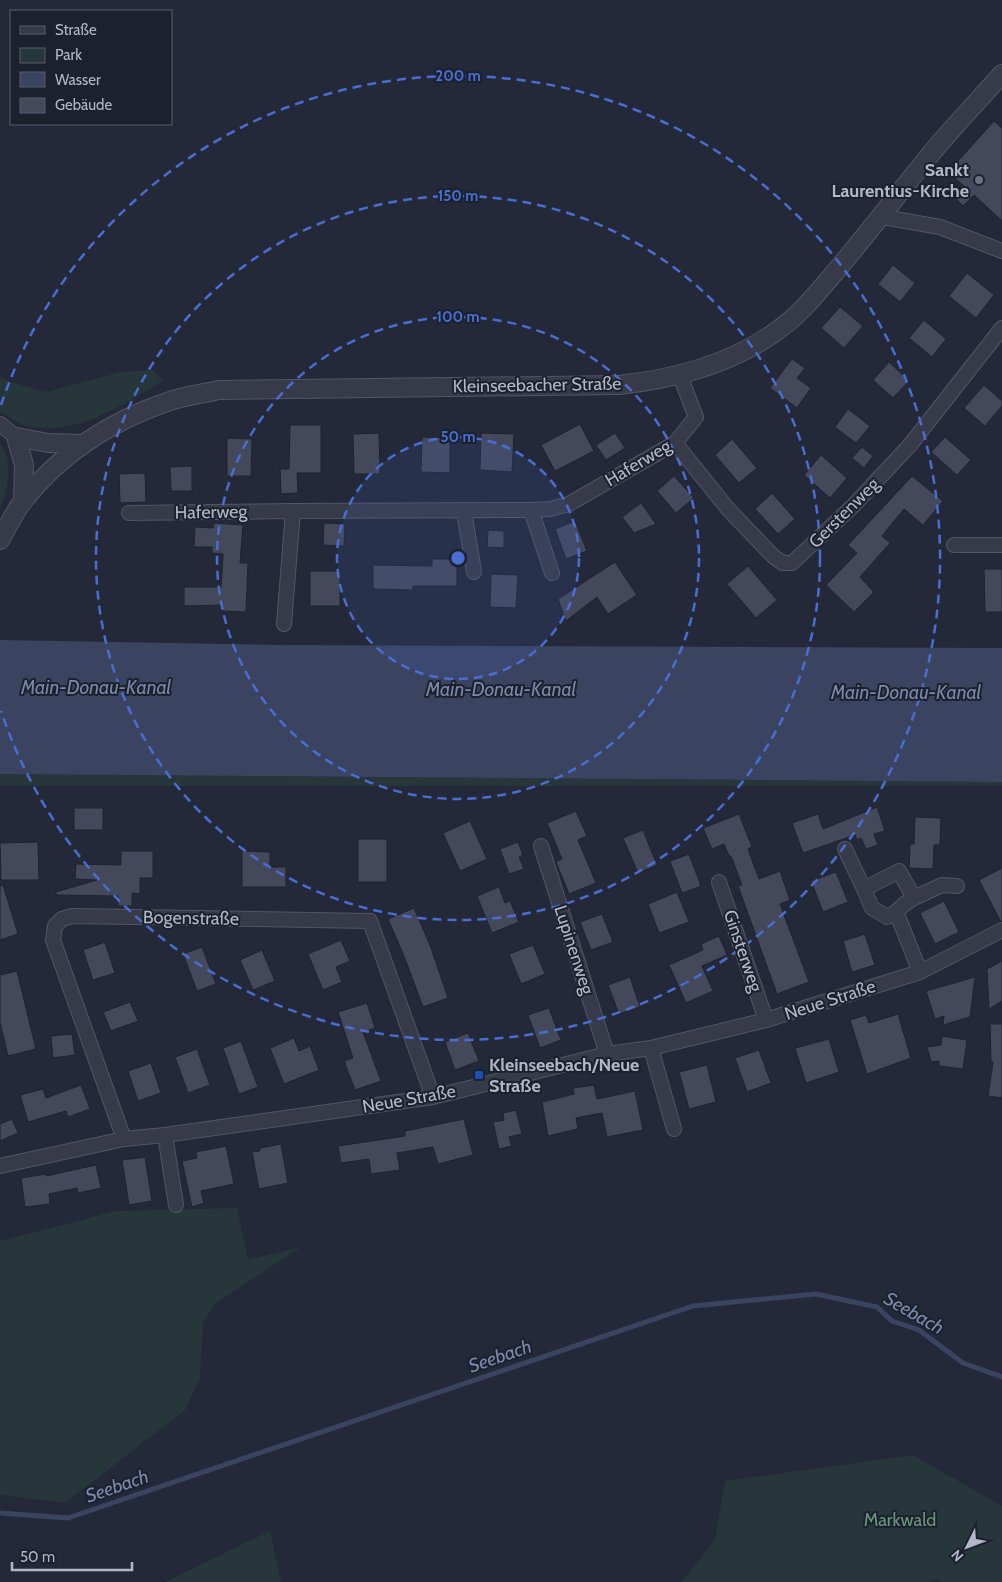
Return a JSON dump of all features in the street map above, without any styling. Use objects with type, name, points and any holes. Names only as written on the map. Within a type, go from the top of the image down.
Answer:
[{"type":"street","name":"Kleinseebacher Straße","points":[[0,540],[23,502],[49,472],[82,444],[127,418],[168,401],[219,390],[619,384],[680,376],[720,362],[778,331],[799,314],[883,216],[930,155],[1002,74]]},
{"type":"street","points":[[883,216],[940,227],[1002,251]]},
{"type":"street","name":"Gerstenweg","points":[[675,443],[728,509],[774,557],[783,562],[792,563],[853,506],[910,445],[1002,328]]},
{"type":"street","name":"Haferweg","points":[[129,513],[550,509],[569,504],[675,443],[696,417],[680,376]]},
{"type":"street","points":[[0,424],[16,437],[48,443],[82,444]]},
{"type":"street","points":[[16,437],[24,465],[23,502]]},
{"type":"street","points":[[531,510],[552,573]]},
{"type":"street","points":[[284,624],[292,511]]},
{"type":"street","points":[[464,511],[474,572]]},
{"type":"street","points":[[954,544],[1002,545]]},
{"type":"street","name":"Lupinenweg","points":[[541,846],[607,1054]]},
{"type":"street","points":[[845,849],[872,908],[886,917],[897,914],[905,902],[942,885],[957,886]]},
{"type":"street","points":[[864,889],[899,872],[914,898]]},
{"type":"street","name":"Ginsterweg","points":[[719,882],[766,1020]]},
{"type":"street","points":[[897,914],[920,972]]},
{"type":"street","name":"Bogenstraße","points":[[124,1139],[53,940],[55,926],[62,919],[72,916],[370,922],[433,1097]]},
{"type":"street","name":"Neue Straße","points":[[0,1166],[124,1139],[165,1135],[433,1097],[607,1054],[651,1048],[766,1020],[920,972],[1002,930]]},
{"type":"street","points":[[651,1048],[674,1129]]},
{"type":"street","points":[[165,1135],[176,1205]]},
{"type":"green space","points":[[153,370],[163,381],[115,409],[81,423],[45,428],[27,426],[0,411],[0,376],[11,382],[46,392],[121,372]]},
{"type":"green space","points":[[0,444],[5,450],[7,458],[8,476],[0,509]]},
{"type":"green space","points":[[0,774],[1002,782],[1002,786],[0,786]]},
{"type":"green space","points":[[237,1208],[248,1260],[301,1247],[215,1304],[203,1323],[200,1378],[185,1410],[65,1503],[0,1495],[0,1241],[117,1211]]},
{"type":"green space","name":"Markwald","points":[[913,1455],[1002,1506],[1002,1582],[941,1582],[939,1579],[928,1582],[681,1582],[715,1540],[725,1481]]},
{"type":"green space","points":[[270,1531],[281,1582],[165,1582]]},
{"type":"water","name":"Main-Donau-Kanal","points":[[0,640],[283,645],[1002,648],[1002,782],[0,774]]},
{"type":"building","name":"Sankt Laurentius-Kirche","points":[[994,121],[1002,128],[1002,221],[974,195],[963,206],[954,197],[965,187],[948,172]]},
{"type":"building","points":[[893,265],[915,283],[900,302],[878,284]]},
{"type":"building","points":[[967,273],[994,295],[976,318],[949,296]]},
{"type":"building","points":[[840,307],[863,326],[844,348],[821,328]]},
{"type":"building","points":[[924,320],[946,339],[932,357],[909,338]]},
{"type":"building","points":[[792,359],[805,368],[797,378],[811,388],[797,408],[770,388]]},
{"type":"building","points":[[889,362],[909,381],[893,398],[873,380]]},
{"type":"building","points":[[984,385],[1002,401],[1002,406],[985,426],[964,408]]},
{"type":"building","points":[[848,409],[870,426],[856,443],[835,427]]},
{"type":"building","points":[[580,424],[594,451],[555,471],[541,445]]},
{"type":"building","points":[[290,425],[321,425],[321,473],[297,473],[298,493],[281,494],[280,469],[289,469]]},
{"type":"building","points":[[379,433],[380,474],[354,474],[353,434]]},
{"type":"building","points":[[481,433],[514,434],[512,472],[480,470]]},
{"type":"building","points":[[615,433],[625,448],[606,460],[596,445]]},
{"type":"building","points":[[422,437],[450,438],[450,473],[421,472]]},
{"type":"building","points":[[945,437],[971,460],[957,475],[931,452]]},
{"type":"building","points":[[227,438],[252,439],[251,476],[227,476]]},
{"type":"building","points":[[732,439],[757,468],[739,483],[715,455]]},
{"type":"building","points":[[862,447],[873,456],[864,468],[852,458]]},
{"type":"building","points":[[821,455],[847,478],[830,498],[804,475]]},
{"type":"building","points":[[192,466],[192,491],[171,491],[170,467]]},
{"type":"building","points":[[145,473],[146,502],[120,503],[119,474]]},
{"type":"building","points":[[674,476],[694,498],[676,513],[657,491]]},
{"type":"building","points":[[912,476],[943,501],[923,525],[904,509],[882,536],[890,543],[860,577],[874,592],[854,612],[826,585],[857,553],[848,545]]},
{"type":"building","points":[[772,493],[795,519],[778,534],[755,509]]},
{"type":"building","points":[[641,503],[656,524],[634,533],[622,517]]},
{"type":"building","points":[[575,521],[587,551],[566,559],[555,529]]},
{"type":"building","points":[[214,523],[243,525],[240,563],[248,563],[246,612],[221,611],[221,605],[184,606],[184,587],[221,587],[223,554],[212,553],[212,547],[194,547],[195,527],[213,528]]},
{"type":"building","points":[[324,523],[345,524],[344,546],[323,545]]},
{"type":"building","points":[[488,530],[504,531],[504,548],[487,547]]},
{"type":"building","points":[[432,559],[457,559],[457,586],[413,586],[413,590],[373,589],[373,565],[432,566]]},
{"type":"building","points":[[615,562],[637,595],[608,614],[597,597],[566,621],[558,599]]},
{"type":"building","points":[[748,566],[777,600],[756,618],[727,584]]},
{"type":"building","points":[[984,569],[1002,569],[1002,612],[985,612]]},
{"type":"building","points":[[310,571],[340,571],[340,606],[310,606]]},
{"type":"building","points":[[491,574],[518,575],[516,608],[490,607]]},
{"type":"building","points":[[877,807],[885,831],[874,834],[878,845],[866,849],[861,838],[857,840],[855,835],[803,853],[792,823],[818,814],[823,829]]},
{"type":"building","points":[[74,808],[103,808],[103,830],[74,830]]},
{"type":"building","points":[[576,811],[587,836],[578,840],[596,883],[569,894],[556,862],[562,859],[547,823]]},
{"type":"building","points":[[739,814],[752,847],[748,849],[759,879],[780,871],[790,900],[780,904],[809,982],[777,994],[738,886],[742,885],[731,856],[729,856],[724,844],[712,849],[703,828]]},
{"type":"building","points":[[915,817],[941,818],[940,845],[934,845],[933,869],[909,868],[910,844],[914,844]]},
{"type":"building","points":[[470,821],[487,859],[460,871],[443,833]]},
{"type":"building","points":[[643,830],[657,865],[638,873],[623,838]]},
{"type":"building","points":[[358,839],[387,839],[387,882],[358,882]]},
{"type":"building","points":[[38,842],[39,880],[1,880],[0,843]]},
{"type":"building","points":[[518,842],[523,855],[519,857],[524,869],[509,874],[500,849]]},
{"type":"building","points":[[121,851],[153,851],[153,878],[140,878],[140,894],[132,893],[132,906],[118,906],[118,896],[56,895],[56,892],[97,880],[75,879],[76,864],[121,865]]},
{"type":"building","points":[[242,851],[270,852],[270,867],[286,867],[286,887],[242,887]]},
{"type":"building","points":[[689,854],[701,886],[682,893],[670,861]]},
{"type":"building","points":[[1002,868],[1002,921],[1001,922],[979,880]]},
{"type":"building","points":[[836,872],[848,902],[823,912],[811,881]]},
{"type":"building","points":[[3,885],[18,934],[0,940],[0,886]]},
{"type":"building","points":[[499,887],[505,903],[510,901],[519,922],[492,933],[477,896]]},
{"type":"building","points":[[677,892],[689,922],[659,933],[648,904]]},
{"type":"building","points":[[944,901],[959,932],[935,944],[920,913]]},
{"type":"building","points":[[414,908],[430,945],[448,998],[423,1007],[388,919]]},
{"type":"building","points":[[602,914],[613,942],[591,950],[580,922]]},
{"type":"building","points":[[865,934],[875,965],[852,972],[843,941]]},
{"type":"building","points":[[719,936],[727,955],[702,966],[713,991],[686,1003],[669,965],[703,950],[701,944]]},
{"type":"building","points":[[341,940],[350,961],[336,967],[342,982],[323,990],[308,954]]},
{"type":"building","points":[[105,942],[115,973],[93,980],[83,950]]},
{"type":"building","points":[[533,945],[545,974],[521,984],[509,954]]},
{"type":"building","points":[[202,947],[216,984],[197,991],[183,954]]},
{"type":"building","points":[[262,950],[275,981],[253,990],[240,960]]},
{"type":"building","points":[[1002,961],[1002,1001],[989,1009],[987,969]]},
{"type":"building","points":[[17,971],[36,1049],[8,1056],[0,1022],[0,975]]},
{"type":"building","points":[[630,977],[640,1007],[619,1014],[608,985]]},
{"type":"building","points":[[975,977],[970,1017],[943,1025],[944,1016],[935,1019],[926,991]]},
{"type":"building","points":[[130,1002],[138,1021],[111,1031],[103,1012]]},
{"type":"building","points":[[367,1003],[375,1028],[363,1032],[381,1081],[355,1090],[344,1061],[353,1058],[338,1012]]},
{"type":"building","points":[[549,1008],[561,1040],[540,1048],[528,1015]]},
{"type":"building","points":[[898,1014],[911,1058],[867,1074],[850,1020],[866,1015],[869,1023]]},
{"type":"building","points":[[990,1024],[1002,1024],[1002,1098],[988,1096],[993,1062],[991,1062]]},
{"type":"building","points":[[468,1033],[479,1061],[455,1070],[445,1042]]},
{"type":"building","points":[[72,1034],[75,1055],[53,1058],[51,1036]]},
{"type":"building","points":[[942,1036],[967,1040],[963,1069],[939,1066],[939,1061],[931,1062],[927,1047],[941,1045]]},
{"type":"building","points":[[294,1038],[299,1051],[310,1046],[319,1070],[284,1084],[270,1048]]},
{"type":"building","points":[[829,1039],[839,1072],[806,1083],[795,1048]]},
{"type":"building","points":[[241,1041],[258,1087],[239,1094],[223,1048]]},
{"type":"building","points":[[197,1049],[210,1085],[188,1093],[175,1057]]},
{"type":"building","points":[[759,1050],[771,1083],[747,1092],[735,1058]]},
{"type":"building","points":[[151,1063],[161,1093],[138,1101],[128,1071]]},
{"type":"building","points":[[707,1065],[716,1102],[689,1109],[679,1072]]},
{"type":"building","points":[[81,1085],[90,1109],[68,1117],[66,1111],[28,1122],[20,1095],[43,1089],[46,1098]]},
{"type":"building","points":[[594,1085],[597,1099],[635,1091],[643,1130],[607,1137],[602,1113],[576,1118],[578,1129],[548,1136],[542,1102],[574,1094],[573,1088]]},
{"type":"building","points":[[516,1110],[522,1134],[509,1137],[512,1146],[499,1149],[493,1122],[504,1120],[503,1113]]},
{"type":"building","points":[[12,1119],[18,1133],[0,1141],[0,1124]]},
{"type":"building","points":[[464,1119],[473,1155],[438,1164],[433,1147],[397,1153],[400,1170],[371,1174],[369,1159],[341,1163],[338,1146],[405,1136],[405,1131]]},
{"type":"building","points":[[281,1144],[288,1183],[259,1189],[252,1152],[260,1151],[260,1148]]},
{"type":"building","points":[[226,1146],[234,1184],[201,1191],[204,1203],[192,1207],[182,1161],[197,1158],[196,1152]]},
{"type":"building","points":[[145,1157],[152,1201],[129,1205],[122,1160]]},
{"type":"building","points":[[96,1165],[101,1188],[78,1193],[77,1188],[49,1194],[50,1204],[25,1207],[21,1178],[46,1174],[46,1176]]},
{"type":"waterway","name":"Seebach","points":[[0,1513],[68,1518],[693,1306],[816,1294],[877,1307],[892,1321],[919,1330],[963,1363],[1002,1377]]},
{"type":"place","name":"Sankt Laurentius-Kirche","points":[[979,180]]},
{"type":"place","name":"Kleinseebach/Neue Straße","points":[[479,1075]]}]
